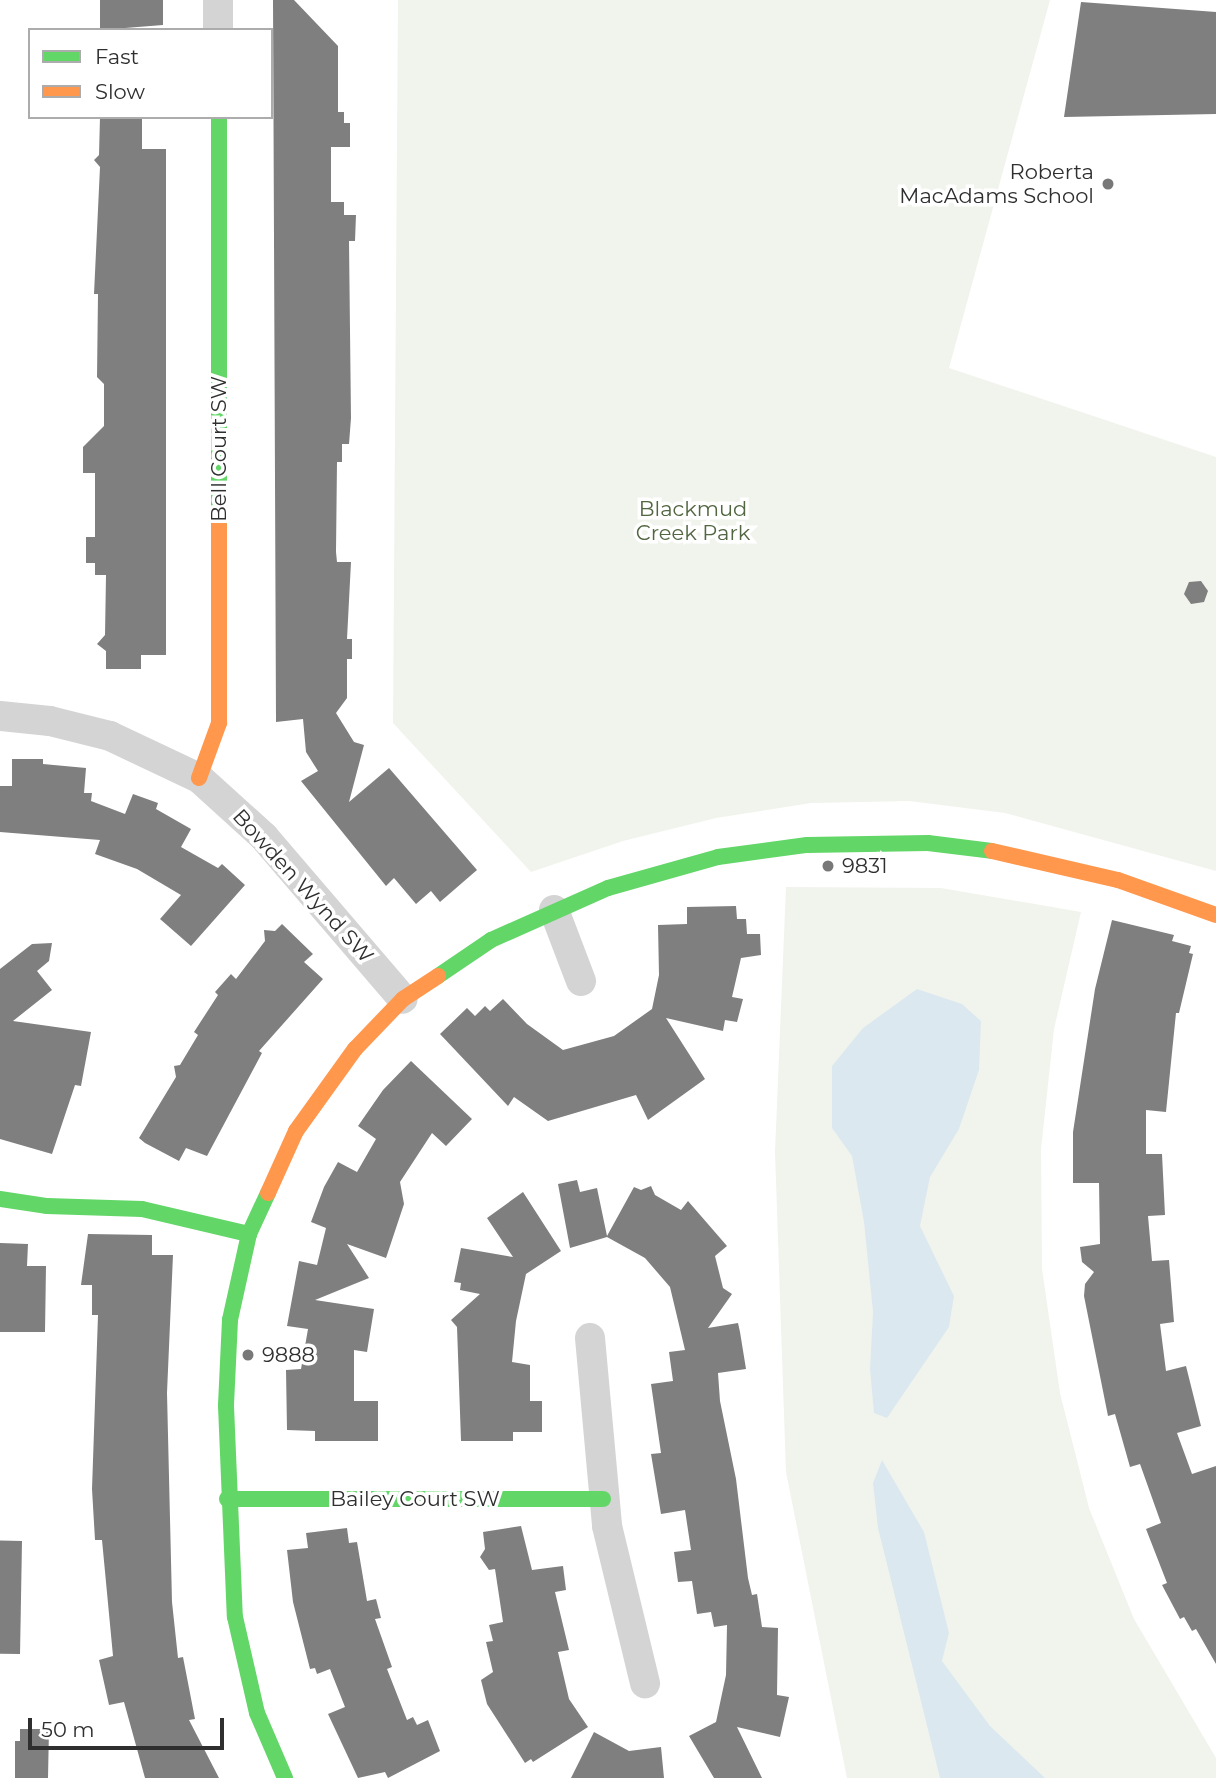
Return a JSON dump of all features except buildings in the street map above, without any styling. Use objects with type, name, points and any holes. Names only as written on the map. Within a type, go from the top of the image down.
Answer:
[{"type":"street","points":[[218,0],[218,28]]},
{"type":"street","name":"Bell Court SW","points":[[199,778],[219,723],[219,119]]},
{"type":"street","name":"Bowden Wynd SW","points":[[0,716],[50,721],[110,736],[199,778],[264,837],[403,999]]},
{"type":"street","points":[[285,1778],[257,1713],[244,1669],[230,1566],[227,1499],[228,1345],[249,1234],[272,1176],[308,1111],[355,1049],[403,999],[491,940],[608,888],[719,857],[807,845],[915,842],[1057,863],[1216,915]]},
{"type":"street","points":[[554,910],[581,981]]},
{"type":"street","points":[[0,1199],[47,1206],[142,1209],[249,1234]]},
{"type":"street","points":[[590,1338],[603,1499],[645,1683]]},
{"type":"street","name":"Bailey Court SW","points":[[227,1499],[603,1499]]},
{"type":"green space","name":"Blackmud Creek Park","points":[[398,0],[1050,0],[949,368],[1216,457],[1216,871],[1005,813],[909,801],[811,803],[716,818],[623,841],[531,872],[393,723]]},
{"type":"green space","points":[[786,887],[941,888],[1081,912],[1054,1029],[1041,1149],[1042,1269],[1060,1393],[1089,1508],[1134,1619],[1216,1758],[1216,1778],[847,1778],[786,1472],[775,1152]]},
{"type":"shaded area","points":[[917,989],[962,1004],[981,1021],[979,1070],[959,1129],[930,1177],[920,1226],[954,1296],[949,1327],[887,1418],[874,1413],[870,1369],[873,1312],[864,1222],[852,1156],[832,1128],[832,1066],[863,1028]]},
{"type":"shaded area","points":[[882,1460],[924,1532],[949,1633],[942,1661],[990,1726],[1045,1778],[940,1778],[878,1528],[873,1483]]},
{"type":"traffic: fast","points":[[219,119],[219,525]]},
{"type":"traffic: fast","points":[[438,976],[491,940],[608,888],[718,857],[807,845],[928,843],[992,851]]},
{"type":"traffic: fast","points":[[268,1193],[249,1234],[230,1320],[226,1406],[235,1617],[257,1713],[285,1778]]},
{"type":"traffic: fast","points":[[0,1199],[47,1206],[142,1209],[249,1234]]},
{"type":"traffic: fast","points":[[227,1499],[603,1499]]},
{"type":"traffic: slow","points":[[199,778],[219,723],[219,525]]},
{"type":"traffic: slow","points":[[992,851],[1118,880],[1216,915]]},
{"type":"traffic: slow","points":[[268,1193],[296,1131],[355,1049],[403,999],[438,976]]},
{"type":"place","name":"Roberta MacAdams School","points":[[1108,184]]},
{"type":"place","name":"9831","points":[[828,866]]},
{"type":"place","name":"9888","points":[[248,1355]]}]
